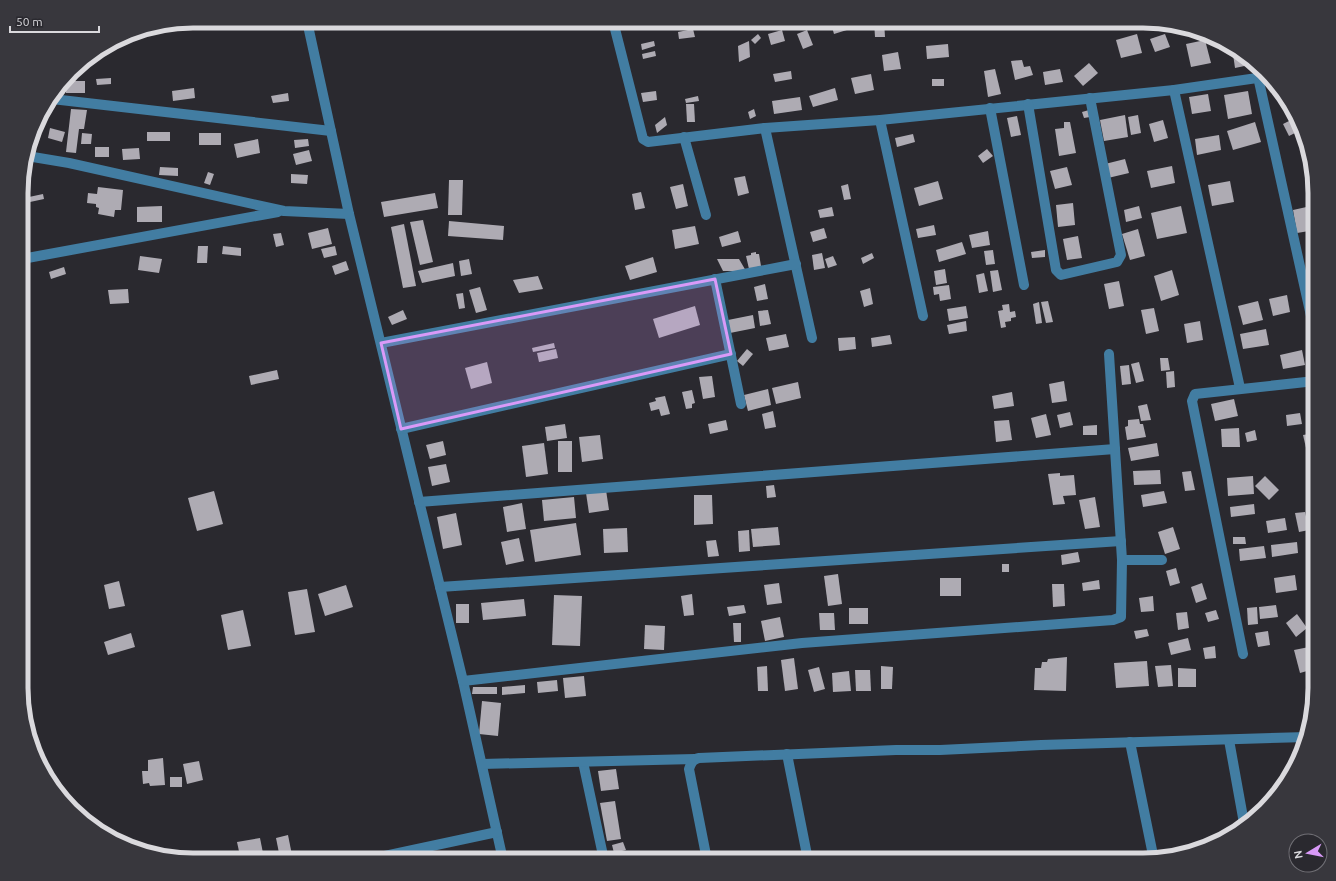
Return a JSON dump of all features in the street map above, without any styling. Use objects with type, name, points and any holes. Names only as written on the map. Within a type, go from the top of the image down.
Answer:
[{"type":"street","points":[[309,28],[349,214],[463,681],[502,853]]},
{"type":"street","points":[[615,28],[643,139],[648,142],[765,128],[880,120],[1174,90],[1261,77]]},
{"type":"street","points":[[1261,77],[1308,301]]},
{"type":"street","points":[[1174,90],[1240,388]]},
{"type":"street","points":[[1028,104],[1056,270],[1061,275],[1117,262],[1121,254],[1090,98]]},
{"type":"street","points":[[57,100],[331,130]]},
{"type":"street","points":[[990,108],[1024,285]]},
{"type":"street","points":[[880,120],[923,316]]},
{"type":"street","points":[[765,128],[812,338]]},
{"type":"street","points":[[684,137],[706,215]]},
{"type":"street","points":[[32,157],[69,163],[284,211],[349,214]]},
{"type":"street","points":[[28,258],[284,211]]},
{"type":"street","points":[[381,343],[796,264]]},
{"type":"street","points":[[715,279],[741,404]]},
{"type":"street","points":[[401,428],[731,354]]},
{"type":"street","points":[[463,681],[802,643],[1113,620],[1121,617],[1122,560],[1109,354]]},
{"type":"street","points":[[1242,654],[1192,401],[1195,394],[1308,382]]},
{"type":"street","points":[[419,502],[1115,448]]},
{"type":"street","points":[[440,587],[1121,541]]},
{"type":"street","points":[[1122,560],[1162,560]]},
{"type":"street","points":[[482,764],[695,759],[896,750],[940,750],[1130,742],[1300,737]]},
{"type":"street","points":[[1229,740],[1243,819]]},
{"type":"street","points":[[1130,742],[1153,853]]},
{"type":"street","points":[[787,754],[807,853]]},
{"type":"street","points":[[695,759],[691,763],[689,769],[706,853]]},
{"type":"street","points":[[583,762],[602,853]]},
{"type":"street","points":[[419,853],[497,832]]},
{"type":"highlighted area","points":[[715,279],[731,354],[401,429],[381,343]]},
{"type":"building","points":[[832,28],[850,28],[850,29],[834,34]]},
{"type":"building","points":[[874,28],[884,28],[885,37],[875,37]]},
{"type":"building","points":[[693,29],[695,37],[679,39],[678,32]]},
{"type":"building","points":[[782,30],[785,41],[771,45],[768,34]]},
{"type":"building","points":[[807,30],[813,45],[803,49],[797,34]]},
{"type":"building","points":[[758,34],[761,38],[755,44],[751,40]]},
{"type":"building","points":[[1137,34],[1142,53],[1121,58],[1116,40]]},
{"type":"building","points":[[1165,34],[1170,47],[1155,52],[1150,39]]},
{"type":"building","points":[[654,41],[655,46],[642,50],[641,44]]},
{"type":"building","points":[[749,41],[750,57],[739,62],[738,46]]},
{"type":"building","points":[[1205,41],[1211,63],[1191,67],[1186,44]]},
{"type":"building","points":[[948,44],[949,57],[927,59],[926,46]]},
{"type":"building","points":[[655,51],[656,56],[643,59],[642,54]]},
{"type":"building","points":[[898,52],[901,69],[884,71],[882,55]]},
{"type":"building","points":[[1233,55],[1247,65],[1235,68]]},
{"type":"building","points":[[1022,60],[1024,67],[1030,66],[1033,75],[1015,80],[1011,61]]},
{"type":"building","points":[[1089,63],[1098,73],[1083,86],[1074,76]]},
{"type":"building","points":[[995,69],[1001,94],[988,97],[984,71]]},
{"type":"building","points":[[1060,69],[1063,82],[1045,85],[1043,72]]},
{"type":"building","points":[[791,71],[792,79],[775,82],[773,74]]},
{"type":"building","points":[[871,74],[874,90],[855,94],[851,78]]},
{"type":"building","points":[[111,78],[111,84],[97,85],[96,79]]},
{"type":"building","points":[[932,79],[944,79],[944,86],[932,86]]},
{"type":"building","points":[[72,81],[85,81],[85,93],[66,93],[66,88]]},
{"type":"building","points":[[194,88],[195,98],[173,101],[172,91]]},
{"type":"building","points":[[835,88],[838,100],[813,107],[809,96]]},
{"type":"building","points":[[656,91],[657,100],[643,102],[641,93]]},
{"type":"building","points":[[1248,91],[1252,114],[1228,119],[1224,95]]},
{"type":"building","points":[[288,93],[289,101],[273,103],[271,96]]},
{"type":"building","points":[[1208,94],[1211,111],[1192,114],[1189,97]]},
{"type":"building","points":[[698,96],[699,101],[686,103],[685,99]]},
{"type":"building","points":[[800,97],[802,110],[774,114],[772,101]]},
{"type":"building","points":[[686,104],[694,104],[695,122],[687,122]]},
{"type":"building","points":[[71,109],[87,110],[84,129],[79,129],[76,153],[66,152]]},
{"type":"building","points":[[754,109],[756,116],[750,119],[748,112]]},
{"type":"building","points":[[1089,110],[1090,117],[1084,118],[1082,112]]},
{"type":"building","points":[[1125,115],[1128,137],[1104,141],[1100,120]]},
{"type":"building","points":[[1138,115],[1141,133],[1131,135],[1128,117]]},
{"type":"building","points":[[1017,116],[1021,135],[1011,137],[1007,118]]},
{"type":"building","points":[[665,117],[667,125],[657,133],[655,125]]},
{"type":"building","points":[[1163,120],[1168,138],[1154,142],[1149,124]]},
{"type":"building","points":[[1291,120],[1296,132],[1289,136],[1283,124]]},
{"type":"building","points":[[1064,122],[1070,122],[1076,153],[1059,156],[1055,129],[1064,128]]},
{"type":"building","points":[[1255,122],[1261,142],[1233,150],[1227,131]]},
{"type":"building","points":[[50,128],[65,132],[62,142],[48,138]]},
{"type":"building","points":[[147,132],[170,132],[170,141],[147,141]]},
{"type":"building","points":[[82,133],[92,134],[91,144],[81,144]]},
{"type":"building","points":[[199,133],[221,133],[221,145],[199,145]]},
{"type":"building","points":[[913,134],[915,142],[897,147],[895,138]]},
{"type":"building","points":[[1219,135],[1221,150],[1197,155],[1195,139]]},
{"type":"building","points":[[258,139],[260,153],[237,158],[234,144]]},
{"type":"building","points":[[308,139],[309,146],[295,148],[294,140]]},
{"type":"building","points":[[95,147],[109,147],[109,157],[95,157]]},
{"type":"building","points":[[139,148],[140,159],[123,160],[122,149]]},
{"type":"building","points":[[987,149],[993,156],[983,163],[978,156]]},
{"type":"building","points":[[309,150],[312,161],[296,165],[293,154]]},
{"type":"building","points":[[1125,159],[1129,173],[1108,178],[1105,164]]},
{"type":"building","points":[[1172,166],[1175,183],[1151,188],[1147,171]]},
{"type":"building","points":[[160,167],[178,168],[178,176],[159,175]]},
{"type":"building","points":[[1067,167],[1072,185],[1055,189],[1050,171]]},
{"type":"building","points":[[208,172],[214,174],[210,185],[204,183]]},
{"type":"building","points":[[291,174],[308,175],[307,184],[291,183]]},
{"type":"building","points":[[745,176],[749,193],[738,196],[734,178]]},
{"type":"building","points":[[449,180],[463,180],[462,215],[448,215]]},
{"type":"building","points":[[938,181],[943,199],[919,206],[914,188]]},
{"type":"building","points":[[1230,181],[1234,202],[1212,206],[1208,185]]},
{"type":"building","points":[[683,184],[688,206],[676,209],[670,187]]},
{"type":"building","points":[[848,184],[851,199],[844,200],[841,186]]},
{"type":"building","points":[[98,187],[123,190],[121,210],[115,210],[114,217],[98,214],[99,208],[96,207],[96,204],[87,203],[88,193],[97,194]]},
{"type":"building","points":[[641,192],[645,208],[635,210],[632,194]]},
{"type":"building","points":[[435,193],[438,208],[384,217],[381,202]]},
{"type":"building","points":[[43,194],[44,199],[30,202],[29,197]]},
{"type":"building","points":[[1073,203],[1075,225],[1058,227],[1056,205]]},
{"type":"building","points":[[162,206],[162,222],[137,222],[137,207]]},
{"type":"building","points":[[1139,206],[1142,218],[1126,222],[1124,210]]},
{"type":"building","points":[[1181,206],[1187,233],[1157,239],[1151,213]]},
{"type":"building","points":[[832,207],[834,216],[820,218],[818,210]]},
{"type":"building","points":[[1308,207],[1308,231],[1297,233],[1293,210]]},
{"type":"building","points":[[423,220],[433,262],[420,265],[410,222]]},
{"type":"building","points":[[449,221],[504,226],[503,240],[448,236]]},
{"type":"building","points":[[404,224],[416,286],[403,288],[391,227]]},
{"type":"building","points":[[934,225],[936,235],[918,238],[916,229]]},
{"type":"building","points":[[695,226],[699,244],[675,249],[672,230]]},
{"type":"building","points":[[328,228],[332,244],[312,249],[308,233]]},
{"type":"building","points":[[824,228],[827,238],[813,242],[810,232]]},
{"type":"building","points":[[1138,229],[1145,256],[1130,260],[1122,234]]},
{"type":"building","points":[[738,231],[741,242],[722,247],[719,237]]},
{"type":"building","points":[[988,231],[990,245],[972,248],[969,235]]},
{"type":"building","points":[[281,233],[284,245],[276,247],[273,234]]},
{"type":"building","points":[[1078,236],[1082,258],[1067,260],[1063,239]]},
{"type":"building","points":[[962,242],[966,254],[939,262],[936,250]]},
{"type":"building","points":[[198,246],[208,246],[207,263],[197,263]]},
{"type":"building","points":[[223,246],[241,248],[241,256],[222,254]]},
{"type":"building","points":[[335,246],[337,255],[324,258],[321,249]]},
{"type":"building","points":[[993,250],[995,264],[986,265],[984,251]]},
{"type":"building","points":[[1045,250],[1045,257],[1032,258],[1031,252]]},
{"type":"building","points":[[756,252],[756,254],[759,254],[761,266],[749,269],[746,256]]},
{"type":"building","points":[[822,253],[825,268],[814,270],[812,255]]},
{"type":"building","points":[[872,253],[874,258],[863,264],[861,258]]},
{"type":"building","points":[[140,256],[162,259],[159,273],[138,270]]},
{"type":"building","points":[[833,256],[837,265],[828,268],[825,259]]},
{"type":"building","points":[[653,257],[657,272],[630,280],[625,266]]},
{"type":"building","points":[[469,259],[472,274],[461,276],[459,261]]},
{"type":"building","points":[[717,259],[739,259],[746,271],[723,271]]},
{"type":"building","points":[[346,261],[349,270],[335,275],[332,266]]},
{"type":"building","points":[[453,263],[455,276],[422,283],[418,271]]},
{"type":"building","points":[[64,267],[66,274],[51,279],[49,272]]},
{"type":"building","points":[[945,269],[947,283],[936,285],[934,271]]},
{"type":"building","points":[[998,270],[1002,290],[993,292],[990,271]]},
{"type":"building","points":[[1172,270],[1179,295],[1161,301],[1154,276]]},
{"type":"building","points":[[984,273],[988,291],[979,293],[976,275]]},
{"type":"building","points":[[538,276],[543,289],[519,293],[513,280]]},
{"type":"building","points":[[1119,281],[1124,306],[1109,309],[1104,284]]},
{"type":"building","points":[[765,284],[768,299],[757,301],[754,287]]},
{"type":"building","points":[[949,285],[951,299],[940,301],[939,294],[934,295],[933,287]]},
{"type":"building","points":[[480,287],[487,310],[476,313],[469,290]]},
{"type":"building","points":[[870,288],[873,304],[864,307],[860,291]]},
{"type":"building","points":[[128,289],[129,303],[110,304],[108,290]]},
{"type":"building","points":[[463,293],[465,308],[459,309],[456,294]]},
{"type":"building","points":[[1287,295],[1290,312],[1273,316],[1269,299]]},
{"type":"building","points":[[1048,301],[1053,322],[1046,323],[1041,302]]},
{"type":"building","points":[[1258,301],[1263,320],[1243,325],[1238,306]]},
{"type":"building","points":[[1039,302],[1042,323],[1036,324],[1033,304]]},
{"type":"building","points":[[1009,304],[1010,312],[1015,311],[1016,317],[1011,318],[1011,321],[1005,322],[1006,327],[1001,328],[998,311],[1003,310],[1002,305]]},
{"type":"building","points":[[695,306],[700,325],[659,338],[653,319]]},
{"type":"building","points":[[966,306],[968,318],[949,321],[947,309]]},
{"type":"building","points":[[1154,308],[1159,331],[1146,334],[1141,310]]},
{"type":"building","points":[[403,310],[407,319],[392,325],[388,317]]},
{"type":"building","points":[[768,310],[771,324],[760,326],[758,311]]},
{"type":"building","points":[[753,315],[755,328],[730,333],[728,320]]},
{"type":"building","points":[[966,321],[967,331],[949,334],[947,325]]},
{"type":"building","points":[[1200,321],[1203,340],[1187,343],[1184,324]]},
{"type":"building","points":[[1266,329],[1269,345],[1243,349],[1240,334]]},
{"type":"building","points":[[786,334],[789,347],[769,351],[766,338]]},
{"type":"building","points":[[890,335],[892,344],[872,347],[871,338]]},
{"type":"building","points":[[855,337],[856,349],[839,351],[838,338]]},
{"type":"building","points":[[554,343],[555,348],[533,352],[532,348]]},
{"type":"building","points":[[556,349],[558,358],[539,362],[537,353]]},
{"type":"building","points":[[747,349],[753,354],[743,366],[737,361]]},
{"type":"building","points":[[1302,350],[1305,365],[1283,369],[1280,355]]},
{"type":"building","points":[[1160,358],[1168,358],[1170,370],[1161,371]]},
{"type":"building","points":[[487,362],[492,383],[471,389],[465,368]]},
{"type":"building","points":[[1139,362],[1144,381],[1136,383],[1131,364]]},
{"type":"building","points":[[1129,365],[1131,384],[1122,385],[1120,366]]},
{"type":"building","points":[[277,370],[279,379],[251,385],[249,376]]},
{"type":"building","points":[[1174,371],[1175,387],[1167,388],[1166,372]]},
{"type":"building","points":[[712,376],[715,397],[703,399],[699,377]]},
{"type":"building","points":[[1064,381],[1067,401],[1052,403],[1049,384]]},
{"type":"building","points":[[798,382],[801,398],[776,404],[772,388]]},
{"type":"building","points":[[768,389],[771,405],[748,411],[744,395]]},
{"type":"building","points":[[692,390],[695,403],[692,404],[692,408],[686,409],[682,392]]},
{"type":"building","points":[[1012,392],[1014,406],[994,409],[992,396]]},
{"type":"building","points":[[665,396],[670,414],[661,416],[659,409],[651,411],[649,403],[656,401],[655,398]]},
{"type":"building","points":[[1234,399],[1238,416],[1215,421],[1211,404]]},
{"type":"building","points":[[1147,404],[1151,420],[1141,421],[1138,406]]},
{"type":"building","points":[[773,411],[776,427],[765,429],[762,414]]},
{"type":"building","points":[[1070,412],[1073,425],[1060,428],[1057,415]]},
{"type":"building","points":[[1300,413],[1302,424],[1287,426],[1286,415]]},
{"type":"building","points":[[1046,414],[1051,435],[1036,438],[1031,418]]},
{"type":"building","points":[[1139,419],[1140,424],[1143,424],[1146,437],[1127,440],[1125,427],[1128,426],[1128,420]]},
{"type":"building","points":[[726,420],[728,430],[710,434],[708,424]]},
{"type":"building","points":[[1009,420],[1012,440],[996,442],[994,421]]},
{"type":"building","points":[[565,424],[567,438],[547,441],[545,427]]},
{"type":"building","points":[[1097,425],[1097,435],[1083,435],[1083,426]]},
{"type":"building","points":[[1239,428],[1240,447],[1222,447],[1221,429]]},
{"type":"building","points":[[1255,430],[1257,440],[1247,442],[1245,433]]},
{"type":"building","points":[[1308,434],[1308,452],[1307,452],[1303,435]]},
{"type":"building","points":[[600,435],[603,459],[582,462],[579,437]]},
{"type":"building","points":[[443,441],[446,455],[430,459],[426,445]]},
{"type":"building","points":[[558,441],[572,441],[572,472],[558,472]]},
{"type":"building","points":[[544,443],[548,474],[526,477],[522,446]]},
{"type":"building","points":[[1157,443],[1159,456],[1131,461],[1128,448]]},
{"type":"building","points":[[446,464],[450,482],[432,486],[428,467]]},
{"type":"building","points":[[1160,470],[1161,484],[1134,485],[1133,471]]},
{"type":"building","points":[[1191,471],[1195,490],[1185,491],[1182,472]]},
{"type":"building","points":[[1060,473],[1060,476],[1074,475],[1076,495],[1063,496],[1065,504],[1053,505],[1048,474]]},
{"type":"building","points":[[1253,476],[1254,494],[1228,496],[1227,478]]},
{"type":"building","points":[[1265,476],[1279,490],[1269,500],[1255,486]]},
{"type":"building","points":[[774,485],[776,497],[767,498],[766,486]]},
{"type":"building","points":[[606,490],[609,510],[589,513],[586,493]]},
{"type":"building","points":[[214,491],[223,524],[197,531],[188,498]]},
{"type":"building","points":[[1164,491],[1167,503],[1143,507],[1141,495]]},
{"type":"building","points":[[694,495],[712,495],[713,524],[694,525]]},
{"type":"building","points":[[574,497],[576,518],[544,521],[542,500]]},
{"type":"building","points":[[1095,497],[1100,527],[1085,529],[1079,500]]},
{"type":"building","points":[[522,503],[526,529],[507,532],[503,507]]},
{"type":"building","points":[[1254,504],[1255,514],[1231,517],[1230,507]]},
{"type":"building","points":[[1305,512],[1308,530],[1299,532],[1295,513]]},
{"type":"building","points":[[456,513],[462,545],[443,549],[437,517]]},
{"type":"building","points":[[1285,518],[1287,530],[1268,533],[1266,521]]},
{"type":"building","points":[[576,523],[581,555],[535,562],[530,530]]},
{"type":"building","points":[[778,527],[780,545],[753,547],[751,529]]},
{"type":"building","points":[[1173,527],[1180,549],[1165,554],[1158,532]]},
{"type":"building","points":[[627,528],[628,552],[604,553],[603,529]]},
{"type":"building","points":[[749,530],[750,551],[739,552],[738,531]]},
{"type":"building","points":[[1233,537],[1245,537],[1246,544],[1233,544]]},
{"type":"building","points":[[519,538],[524,561],[506,565],[501,542]]},
{"type":"building","points":[[716,540],[719,556],[708,557],[706,541]]},
{"type":"building","points":[[1297,542],[1298,553],[1272,557],[1271,545]]},
{"type":"building","points":[[1264,546],[1266,558],[1240,561],[1239,549]]},
{"type":"building","points":[[1078,552],[1080,562],[1062,565],[1061,555]]},
{"type":"building","points":[[1002,564],[1009,564],[1009,572],[1002,572]]},
{"type":"building","points":[[1176,568],[1180,583],[1170,586],[1166,571]]},
{"type":"building","points":[[838,574],[842,604],[828,606],[824,576]]},
{"type":"building","points":[[1295,575],[1297,590],[1276,593],[1274,578]]},
{"type":"building","points":[[940,578],[961,578],[961,596],[940,596]]},
{"type":"building","points":[[1099,580],[1100,589],[1083,591],[1082,583]]},
{"type":"building","points":[[119,581],[125,606],[109,609],[104,585]]},
{"type":"building","points":[[779,583],[782,603],[767,605],[764,585]]},
{"type":"building","points":[[1202,583],[1207,599],[1196,603],[1191,587]]},
{"type":"building","points":[[1052,584],[1064,584],[1065,606],[1053,607]]},
{"type":"building","points":[[346,585],[353,607],[325,616],[318,594]]},
{"type":"building","points":[[307,589],[315,632],[295,635],[288,592]]},
{"type":"building","points":[[692,594],[694,615],[684,616],[681,596]]},
{"type":"building","points":[[554,595],[582,596],[580,646],[552,645]]},
{"type":"building","points":[[1153,596],[1154,611],[1141,612],[1139,598]]},
{"type":"building","points":[[524,599],[526,616],[483,620],[481,603]]},
{"type":"building","points":[[456,604],[469,604],[469,623],[456,623]]},
{"type":"building","points":[[744,605],[746,613],[729,616],[727,607]]},
{"type":"building","points":[[1276,605],[1278,617],[1260,619],[1259,607]]},
{"type":"building","points":[[1257,607],[1258,624],[1248,625],[1247,608]]},
{"type":"building","points":[[849,608],[868,608],[868,624],[849,624]]},
{"type":"building","points":[[243,610],[251,646],[228,650],[221,615]]},
{"type":"building","points":[[1216,610],[1219,619],[1208,622],[1205,613]]},
{"type":"building","points":[[1187,612],[1189,628],[1178,630],[1176,613]]},
{"type":"building","points":[[819,613],[834,613],[835,630],[820,630]]},
{"type":"building","points":[[1297,614],[1307,628],[1296,637],[1286,623]]},
{"type":"building","points":[[780,617],[784,637],[765,641],[761,621]]},
{"type":"building","points":[[733,623],[741,623],[741,642],[734,642]]},
{"type":"building","points":[[645,625],[665,626],[664,650],[644,649]]},
{"type":"building","points":[[1147,629],[1149,636],[1136,639],[1134,631]]},
{"type":"building","points":[[1268,631],[1270,645],[1258,647],[1255,633]]},
{"type":"building","points":[[131,633],[135,647],[108,655],[104,642]]},
{"type":"building","points":[[1188,638],[1191,650],[1171,655],[1168,643]]},
{"type":"building","points":[[1215,646],[1216,658],[1205,659],[1203,648]]},
{"type":"building","points":[[1308,647],[1308,671],[1300,673],[1294,650]]},
{"type":"building","points":[[1067,657],[1066,691],[1034,690],[1035,668],[1041,668],[1042,662],[1047,662],[1048,659]]},
{"type":"building","points":[[794,658],[798,689],[785,691],[781,660]]},
{"type":"building","points":[[1147,661],[1149,686],[1116,688],[1114,663]]},
{"type":"building","points":[[1171,665],[1173,686],[1158,687],[1155,666]]},
{"type":"building","points":[[767,666],[768,691],[758,691],[757,667]]},
{"type":"building","points":[[881,666],[893,667],[892,689],[881,689]]},
{"type":"building","points":[[819,667],[825,689],[814,692],[808,670]]},
{"type":"building","points":[[1178,668],[1196,669],[1196,687],[1178,687]]},
{"type":"building","points":[[855,670],[870,670],[871,691],[856,691]]},
{"type":"building","points":[[849,671],[851,691],[833,692],[832,673]]},
{"type":"building","points":[[584,676],[586,696],[565,698],[563,678]]},
{"type":"building","points":[[557,680],[558,691],[538,693],[537,682]]},
{"type":"building","points":[[525,685],[525,693],[502,695],[502,687]]},
{"type":"building","points":[[473,687],[497,687],[497,694],[472,694]]},
{"type":"building","points":[[482,701],[501,703],[498,736],[479,734]]},
{"type":"building","points":[[163,758],[165,785],[150,786],[149,783],[143,784],[142,771],[148,771],[148,760]]},
{"type":"building","points":[[199,761],[203,780],[187,784],[183,764]]},
{"type":"building","points":[[616,769],[619,789],[601,791],[598,771]]},
{"type":"building","points":[[170,777],[182,777],[182,787],[170,787]]},
{"type":"building","points":[[615,801],[621,839],[607,841],[600,803]]},
{"type":"building","points":[[288,835],[292,853],[279,853],[276,838]]},
{"type":"building","points":[[260,838],[263,853],[239,853],[237,842]]},
{"type":"building","points":[[623,842],[626,850],[614,853],[612,845]]}]
